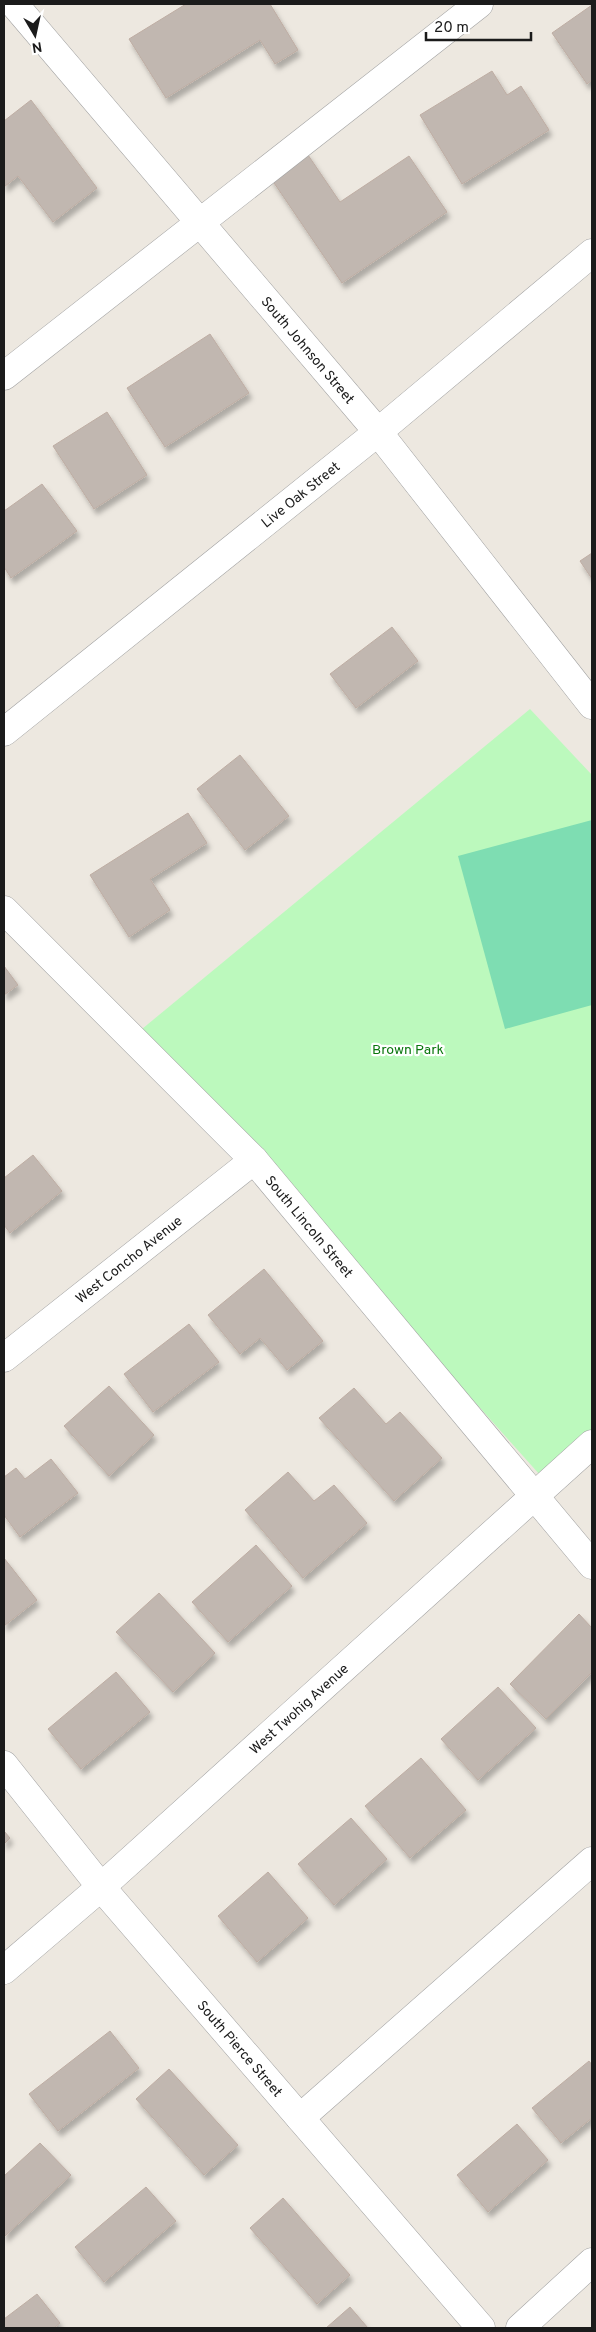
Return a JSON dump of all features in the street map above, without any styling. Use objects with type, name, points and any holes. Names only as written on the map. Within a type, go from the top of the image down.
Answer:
[{"type":"street","name":"South Johnson Street","points":[[14,4],[378,432],[592,704]]},
{"type":"street","points":[[4,376],[479,4]]},
{"type":"street","name":"Live Oak Street","points":[[4,732],[378,432],[592,253]]},
{"type":"street","name":"South Lincoln Street","points":[[4,910],[254,1160],[592,1565]]},
{"type":"street","name":"West Concho Avenue","points":[[4,1358],[254,1160]]},
{"type":"street","name":"West Twohig Avenue","points":[[4,1970],[101,1886],[592,1444]]},
{"type":"street","name":"South Pierce Street","points":[[4,1765],[101,1886],[481,2328]]},
{"type":"street","points":[[300,2118],[592,1861]]},
{"type":"street","points":[[520,2328],[592,2262]]},
{"type":"green space","name":"Brown Park","points":[[530,709],[592,775],[592,1429],[540,1475],[142,1029]]},
{"type":"green space","points":[[592,820],[592,1005],[505,1029],[458,856]]},
{"type":"building","points":[[186,4],[270,4],[298,50],[275,64],[260,40],[166,98],[129,39]]},
{"type":"building","points":[[592,5],[592,80],[587,84],[552,33]]},
{"type":"building","points":[[492,71],[507,95],[521,86],[549,130],[462,184],[420,115]]},
{"type":"building","points":[[31,100],[97,188],[53,222],[18,176],[4,187],[4,121]]},
{"type":"building","points":[[306,152],[340,202],[409,156],[447,212],[342,283],[270,177]]},
{"type":"building","points":[[210,334],[249,393],[165,447],[127,388]]},
{"type":"building","points":[[107,412],[147,475],[94,509],[53,446]]},
{"type":"building","points":[[42,484],[77,531],[11,578],[4,567],[4,511]]},
{"type":"building","points":[[592,553],[592,579],[580,561]]},
{"type":"building","points":[[392,627],[418,661],[356,708],[330,674]]},
{"type":"building","points":[[240,755],[289,816],[245,850],[197,789]]},
{"type":"building","points":[[188,813],[207,843],[150,879],[170,910],[129,937],[90,875]]},
{"type":"building","points":[[4,966],[18,985],[4,995]]},
{"type":"building","points":[[33,1155],[62,1191],[10,1233],[4,1225],[4,1178]]},
{"type":"building","points":[[264,1269],[323,1341],[287,1370],[260,1338],[240,1354],[208,1315]]},
{"type":"building","points":[[189,1324],[219,1362],[153,1412],[124,1374]]},
{"type":"building","points":[[109,1386],[154,1435],[109,1476],[64,1426]]},
{"type":"building","points":[[354,1388],[386,1424],[400,1412],[442,1458],[394,1501],[319,1418]]},
{"type":"building","points":[[51,1459],[78,1493],[20,1537],[4,1515],[4,1477],[16,1468],[25,1479]]},
{"type":"building","points":[[288,1472],[314,1501],[334,1485],[367,1523],[303,1578],[245,1510]]},
{"type":"building","points":[[256,1545],[292,1586],[228,1642],[192,1602]]},
{"type":"building","points":[[4,1558],[37,1600],[4,1626]]},
{"type":"building","points":[[159,1593],[215,1653],[173,1692],[116,1632]]},
{"type":"building","points":[[579,1614],[592,1628],[592,1672],[546,1719],[510,1684]]},
{"type":"building","points":[[116,1672],[150,1712],[81,1769],[48,1729]]},
{"type":"building","points":[[498,1687],[536,1728],[478,1780],[441,1739]]},
{"type":"building","points":[[421,1758],[466,1810],[410,1858],[365,1806]]},
{"type":"building","points":[[351,1818],[387,1859],[334,1905],[298,1864]]},
{"type":"building","points":[[4,1831],[10,1838],[4,1844]]},
{"type":"building","points":[[268,1872],[308,1918],[257,1962],[218,1916]]},
{"type":"building","points":[[110,2031],[139,2068],[58,2131],[29,2094]]},
{"type":"building","points":[[589,2061],[592,2065],[592,2118],[561,2143],[532,2108]]},
{"type":"building","points":[[169,2069],[238,2145],[204,2175],[136,2099]]},
{"type":"building","points":[[517,2124],[548,2160],[488,2212],[457,2175]]},
{"type":"building","points":[[40,2143],[71,2175],[4,2237],[4,2176]]},
{"type":"building","points":[[146,2187],[176,2221],[104,2282],[75,2247]]},
{"type":"building","points":[[283,2198],[350,2275],[317,2304],[250,2228]]},
{"type":"building","points":[[37,2294],[60,2323],[54,2328],[4,2328],[4,2319]]},
{"type":"building","points":[[350,2307],[368,2328],[326,2328]]}]
